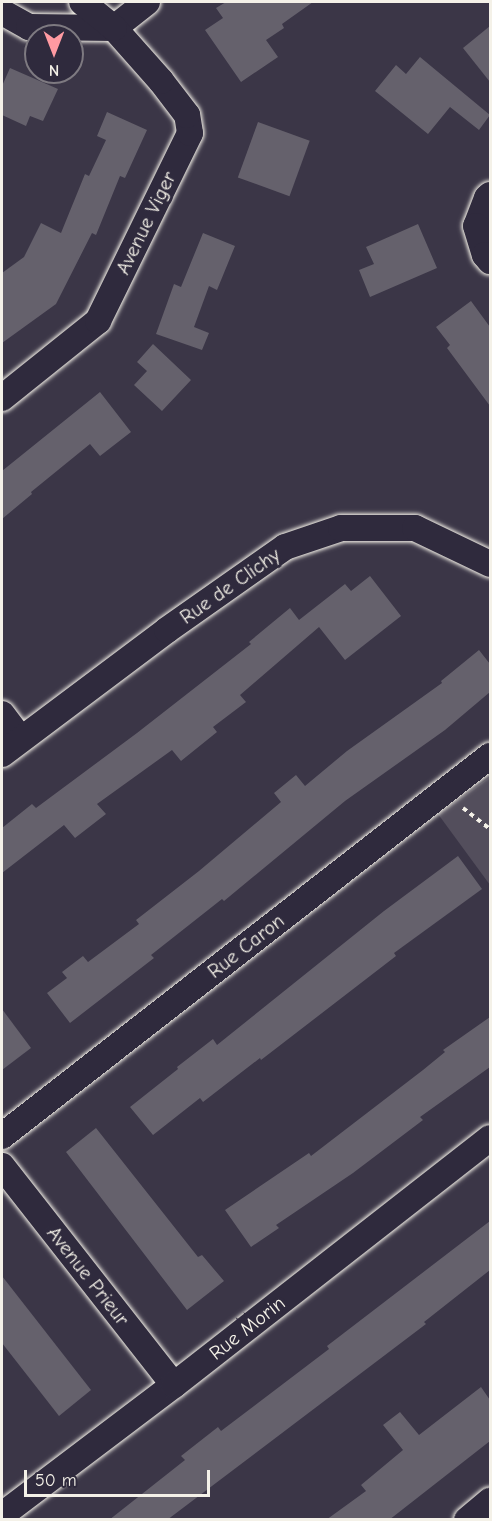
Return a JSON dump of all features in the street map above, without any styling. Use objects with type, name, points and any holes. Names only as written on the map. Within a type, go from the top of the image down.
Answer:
[{"type":"street","name":"Avenue Viger","points":[[2,398],[98,321],[190,133],[187,115],[161,81],[114,28],[82,2]]},
{"type":"street","points":[[2,12],[29,27],[114,28],[147,2]]},
{"type":"street","points":[[490,195],[476,226],[485,255],[490,261]]},
{"type":"street","name":"Rue de Clichy","points":[[11,746],[285,547],[340,528],[415,528],[490,564]]},
{"type":"street","points":[[2,714],[11,746]]},
{"type":"street","name":"Rue Caron","points":[[2,1136],[490,756]]},
{"type":"street","name":"Rue Morin","points":[[2,1515],[174,1385],[490,1138]]},
{"type":"street","name":"Avenue Prieur","points":[[2,1166],[174,1385]]},
{"type":"street","points":[[467,1520],[490,1501]]},
{"type":"path","points":[[443,793],[490,829]]},
{"type":"shaded area","points":[[490,777],[490,885],[438,814]]},
{"type":"building","points":[[226,2],[313,2],[282,24],[284,28],[266,40],[278,57],[241,82],[205,30],[223,18],[216,8]]},
{"type":"building","points":[[490,26],[490,82],[463,48]]},
{"type":"building","points":[[420,57],[490,115],[479,130],[450,107],[428,134],[375,91],[396,65],[406,74]]},
{"type":"building","points":[[10,68],[24,74],[24,84],[47,84],[58,89],[43,121],[30,116],[26,126],[2,115],[2,86]]},
{"type":"building","points":[[107,112],[147,130],[125,178],[120,176],[96,235],[92,233],[56,304],[2,343],[2,273],[24,257],[41,223],[61,233],[85,174],[89,176],[106,140],[97,136]]},
{"type":"building","points":[[258,122],[310,141],[290,196],[238,177]]},
{"type":"building","points":[[418,224],[437,268],[370,297],[359,270],[374,264],[366,247]]},
{"type":"building","points":[[203,233],[235,246],[217,290],[209,286],[194,327],[209,333],[202,350],[156,334],[174,284],[181,287]]},
{"type":"building","points":[[471,301],[490,327],[490,406],[447,348],[450,345],[436,327]]},
{"type":"building","points":[[153,344],[191,380],[162,411],[134,385],[147,371],[137,362]]},
{"type":"building","points":[[100,392],[131,432],[100,456],[90,444],[2,519],[2,471]]},
{"type":"building","points":[[370,576],[401,616],[345,660],[319,627],[240,695],[246,702],[213,727],[217,732],[181,761],[172,750],[97,804],[106,814],[75,838],[64,825],[2,873],[2,828],[32,804],[36,808],[137,733],[251,644],[249,642],[290,608],[299,620],[345,584],[351,591]]},
{"type":"building","points":[[479,650],[490,664],[490,692],[445,730],[345,801],[224,901],[222,899],[151,955],[154,958],[70,1023],[47,993],[67,978],[62,972],[83,956],[88,962],[139,924],[136,920],[281,802],[274,793],[296,775],[305,786],[347,751],[442,683],[441,681]]},
{"type":"building","points":[[458,856],[482,889],[394,953],[396,956],[261,1060],[260,1058],[203,1102],[200,1098],[153,1135],[130,1107],[213,1039],[217,1045],[384,911]]},
{"type":"building","points":[[2,1009],[31,1048],[2,1070]]},
{"type":"building","points":[[490,1017],[490,1067],[420,1117],[423,1120],[353,1173],[276,1225],[279,1228],[251,1247],[225,1210],[309,1153],[311,1156],[423,1070],[445,1052],[443,1050]]},
{"type":"building","points":[[96,1128],[198,1257],[202,1255],[224,1281],[187,1310],[66,1152]]},
{"type":"building","points":[[490,1221],[490,1270],[424,1322],[426,1324],[167,1520],[109,1520],[185,1460],[181,1456],[218,1427],[221,1431],[329,1349],[327,1346]]},
{"type":"building","points":[[2,1276],[91,1390],[59,1416],[2,1343]]},
{"type":"building","points":[[481,1387],[490,1400],[490,1441],[389,1520],[326,1520],[366,1491],[361,1485],[403,1450],[383,1425],[400,1412],[419,1435]]}]
